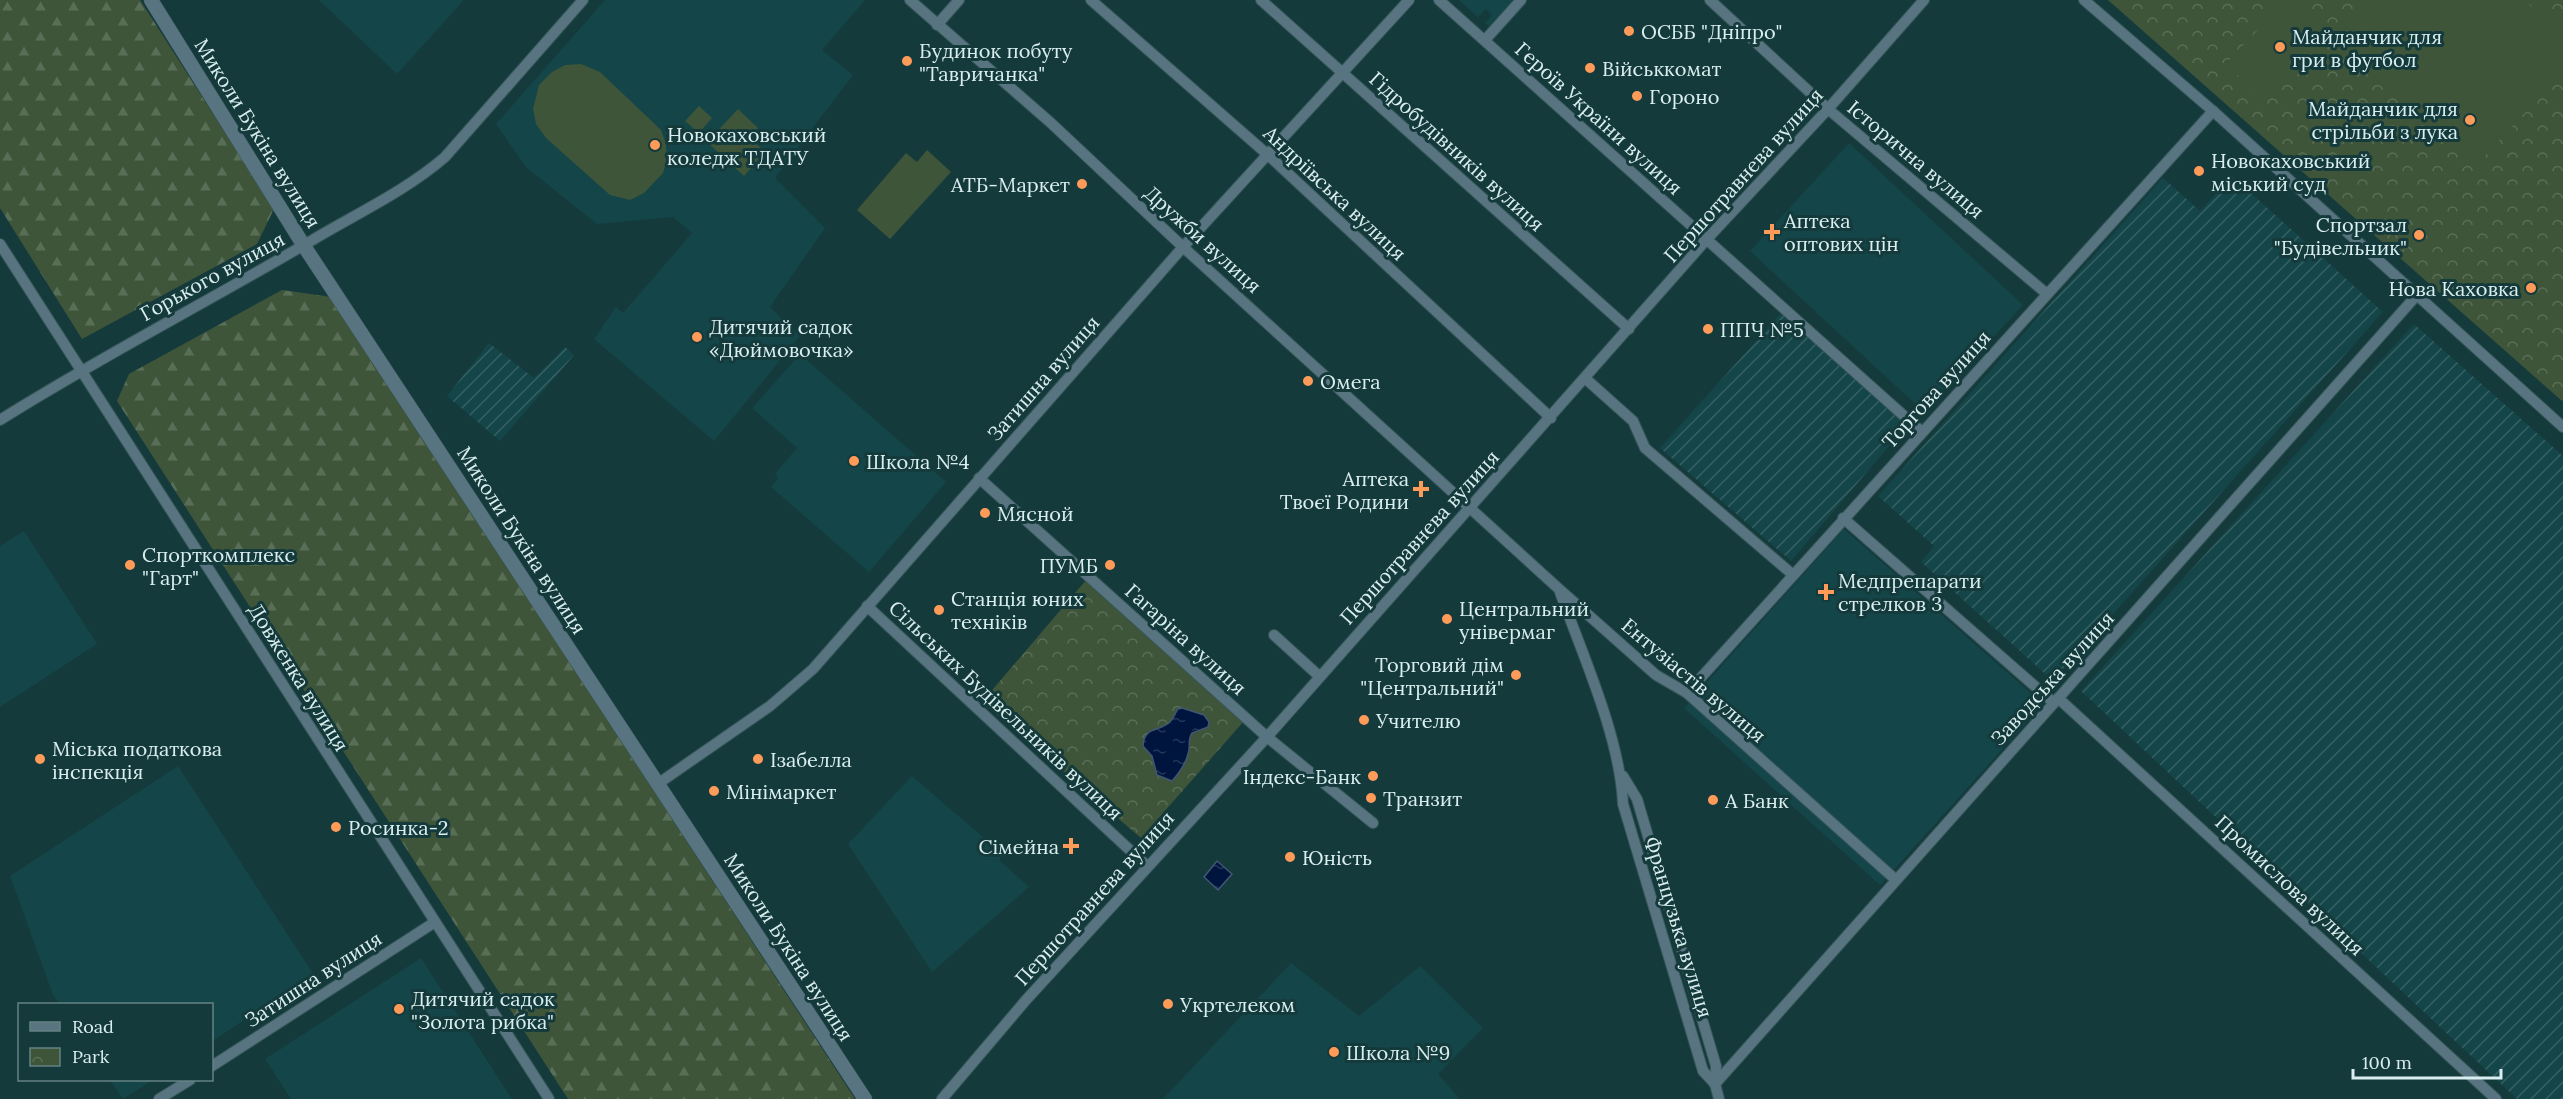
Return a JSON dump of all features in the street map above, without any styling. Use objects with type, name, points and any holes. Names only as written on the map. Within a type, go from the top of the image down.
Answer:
[{"type":"street","name":"Миколи Букіна вулиця","points":[[151,0],[304,246],[865,1099]]},
{"type":"street","name":"Горького вулиця","points":[[0,420],[80,370],[304,246],[427,173],[445,158],[583,0]]},
{"type":"street","name":"Дружби вулиця","points":[[910,0],[1051,123],[1183,247],[1470,507]]},
{"type":"street","points":[[938,25],[959,0]]},
{"type":"street","name":"Андріївська вулиця","points":[[1091,0],[1266,154],[1551,418]]},
{"type":"street","name":"Гідробудівників вулиця","points":[[1261,0],[1629,329]]},
{"type":"street","name":"Затишна вулиця","points":[[659,783],[770,706],[813,669],[1183,247],[1409,0]]},
{"type":"street","name":"Героїв України вулиця","points":[[1439,0],[1922,432]]},
{"type":"street","points":[[1485,40],[1521,0]]},
{"type":"street","name":"Історична вулиця","points":[[1710,0],[1828,109],[2047,294]]},
{"type":"street","name":"Першотравнева вулиця","points":[[942,1099],[1022,1005],[1267,737],[1586,379],[1707,239],[1828,109],[1924,0]]},
{"type":"street","points":[[2084,0],[2213,111],[2416,297],[2563,427]]},
{"type":"street","name":"Торгова вулиця","points":[[1687,693],[1792,574],[2213,111]]},
{"type":"street","name":"Довженка вулиця","points":[[0,244],[549,1099]]},
{"type":"street","name":"Заводська вулиця","points":[[1715,1084],[2416,297]]},
{"type":"street","points":[[1586,379],[1633,421],[1645,448],[1792,574]]},
{"type":"street","name":"Гагаріна вулиця","points":[[979,478],[1267,737],[1373,823]]},
{"type":"street","name":"Ентузіастів вулиця","points":[[1470,507],[1558,589],[1656,675],[1687,693],[1896,880]]},
{"type":"street","points":[[1843,518],[2056,700]]},
{"type":"street","name":"Французька вулиця","points":[[1558,589],[1595,687],[1622,775],[1623,804],[1703,1071],[1715,1084],[1719,1099]]},
{"type":"street","name":"Сільських Будівельників вулиця","points":[[867,606],[1147,866]]},
{"type":"street","points":[[1274,635],[1320,676]]},
{"type":"street","name":"Промислова вулиця","points":[[2056,700],[2496,1099]]},
{"type":"street","name":"Затишна вулиця","points":[[213,1065],[435,922]]},
{"type":"street","points":[[159,1099],[188,1081]]},
{"type":"shaded area","points":[[319,0],[464,0],[397,74]]},
{"type":"shaded area","name":"Новокаховський коледж ТДАТУ","points":[[605,0],[865,0],[822,50],[853,75],[775,178],[825,228],[770,307],[800,336],[714,441],[594,339],[616,307],[623,313],[692,233],[673,217],[597,224],[526,167],[496,124]]},
{"type":"shaded area","points":[[1459,0],[1513,0],[1489,26],[1485,23],[1492,15],[1486,9],[1478,17]]},
{"type":"shaded area","points":[[1849,143],[2023,305],[1924,412],[1750,251]]},
{"type":"shaded area","points":[[2232,176],[2383,312],[2053,681],[1921,562],[1934,546],[1878,496],[2163,178],[2200,211]]},
{"type":"shaded area","points":[[1783,311],[1907,425],[1791,561],[1660,448]]},
{"type":"shaded area","points":[[2414,324],[2563,456],[2563,1099],[2517,1099],[2081,691]]},
{"type":"shaded area","points":[[489,343],[534,378],[565,347],[574,355],[500,441],[447,396]]},
{"type":"shaded area","name":"Школа №4","points":[[800,354],[946,482],[869,572],[771,487],[778,478],[775,474],[797,448],[752,408]]},
{"type":"shaded area","points":[[1844,529],[2043,704],[1880,885],[1684,708]]},
{"type":"shaded area","points":[[24,531],[97,644],[0,707],[0,546]]},
{"type":"shaded area","points":[[178,766],[314,975],[213,1040],[213,1003],[59,1003],[53,995],[10,876]]},
{"type":"shaded area","points":[[912,776],[1003,854],[999,860],[1029,887],[932,972],[848,844]]},
{"type":"shaded area","name":"Дитячий садок \"Золота рибка\"","points":[[421,958],[512,1099],[291,1099],[265,1059]]},
{"type":"shaded area","name":"Школа №9","points":[[1291,963],[1359,1016],[1420,966],[1483,1028],[1438,1074],[1460,1099],[1163,1099]]},
{"type":"shaded area","points":[[111,1081],[151,1081],[123,1099]]},
{"type":"green space","points":[[0,0],[140,0],[274,209],[257,244],[82,339],[0,208]]},
{"type":"green space","points":[[2108,0],[2563,0],[2563,400],[2562,401]]},
{"type":"green space","points":[[2171,0],[2209,0],[2174,8]]},
{"type":"green space","name":"Майданчик для гри в футбол","points":[[2287,0],[2302,0],[2334,32],[2265,102],[2226,63]]},
{"type":"green space","name":"Майданчик для стрільби з лука","points":[[2369,0],[2523,0],[2563,31],[2563,72],[2473,168],[2332,38]]},
{"type":"green space","points":[[581,64],[600,72],[661,130],[666,144],[667,159],[663,173],[644,193],[630,200],[610,195],[546,138],[536,124],[533,109],[539,85],[552,72],[565,65]]},
{"type":"green space","points":[[699,106],[712,118],[699,133],[685,121]]},
{"type":"green space","points":[[738,109],[758,128],[749,137],[765,152],[744,176],[707,142]]},
{"type":"green space","points":[[927,150],[951,172],[890,239],[857,210],[906,153],[917,162]]},
{"type":"green space","points":[[282,290],[331,297],[855,1099],[568,1099],[117,401],[129,374]]},
{"type":"green space","points":[[1087,579],[1244,721],[1141,838],[982,702]]},
{"type":"water","points":[[1182,708],[1204,715],[1209,722],[1208,727],[1192,733],[1186,761],[1172,781],[1157,775],[1152,756],[1143,746],[1149,732],[1166,725],[1173,719],[1178,709]]},
{"type":"water","points":[[1217,861],[1232,874],[1218,890],[1204,877]]},
{"type":"place","name":"ОСББ \"Днiпро\"","points":[[1629,31]]},
{"type":"place","name":"Майданчик для гри в футбол","points":[[2280,47]]},
{"type":"place","name":"Будинок побуту \"Тавричанка\"","points":[[907,61]]},
{"type":"place","name":"Військкомат","points":[[1590,68]]},
{"type":"place","name":"Гороно","points":[[1637,96]]},
{"type":"place","name":"Майданчик для стрільби з лука","points":[[2470,120]]},
{"type":"place","name":"Новокаховський коледж ТДАТУ","points":[[655,145]]},
{"type":"place","name":"Новокаховський міський суд","points":[[2199,171]]},
{"type":"place","name":"АТБ-Маркет","points":[[1082,184]]},
{"type":"place","name":"Аптека оптових цін","points":[[1772,232]]},
{"type":"place","name":"Спортзал \"Будівельник\"","points":[[2419,235]]},
{"type":"place","name":"Нова Каховка","points":[[2531,288]]},
{"type":"place","name":"ППЧ №5","points":[[1708,329]]},
{"type":"place","name":"Дитячий садок «Дюймовочка»","points":[[697,337]]},
{"type":"place","name":"Омега","points":[[1308,381]]},
{"type":"place","name":"Школа №4","points":[[854,461]]},
{"type":"place","name":"Аптека Твоєї Родини","points":[[1421,489]]},
{"type":"place","name":"Мясной","points":[[985,513]]},
{"type":"place","name":"Спорткомплекс \"Гарт\"","points":[[130,565]]},
{"type":"place","name":"ПУМБ","points":[[1110,565]]},
{"type":"place","name":"Медпрепарати стрелков 3","points":[[1826,592]]},
{"type":"place","name":"Станція юних техніків","points":[[939,610]]},
{"type":"place","name":"Центральний універмаг","points":[[1447,619]]},
{"type":"place","name":"Торговий дім \"Центральний\"","points":[[1516,675]]},
{"type":"place","name":"Учителю","points":[[1364,720]]},
{"type":"place","name":"Міська податкова інспекція","points":[[40,759]]},
{"type":"place","name":"Ізабелла","points":[[758,759]]},
{"type":"place","name":"Індекс-Банк","points":[[1373,776]]},
{"type":"place","name":"Мінімаркет","points":[[714,791]]},
{"type":"place","name":"Транзит","points":[[1371,798]]},
{"type":"place","name":"А Банк","points":[[1713,800]]},
{"type":"place","name":"Росинка-2","points":[[336,827]]},
{"type":"place","name":"Сімейна","points":[[1071,846]]},
{"type":"place","name":"Юність","points":[[1290,857]]},
{"type":"place","name":"Укртелеком","points":[[1168,1004]]},
{"type":"place","name":"Дитячий садок \"Золота рибка\"","points":[[399,1009]]},
{"type":"place","name":"Школа №9","points":[[1334,1052]]}]
